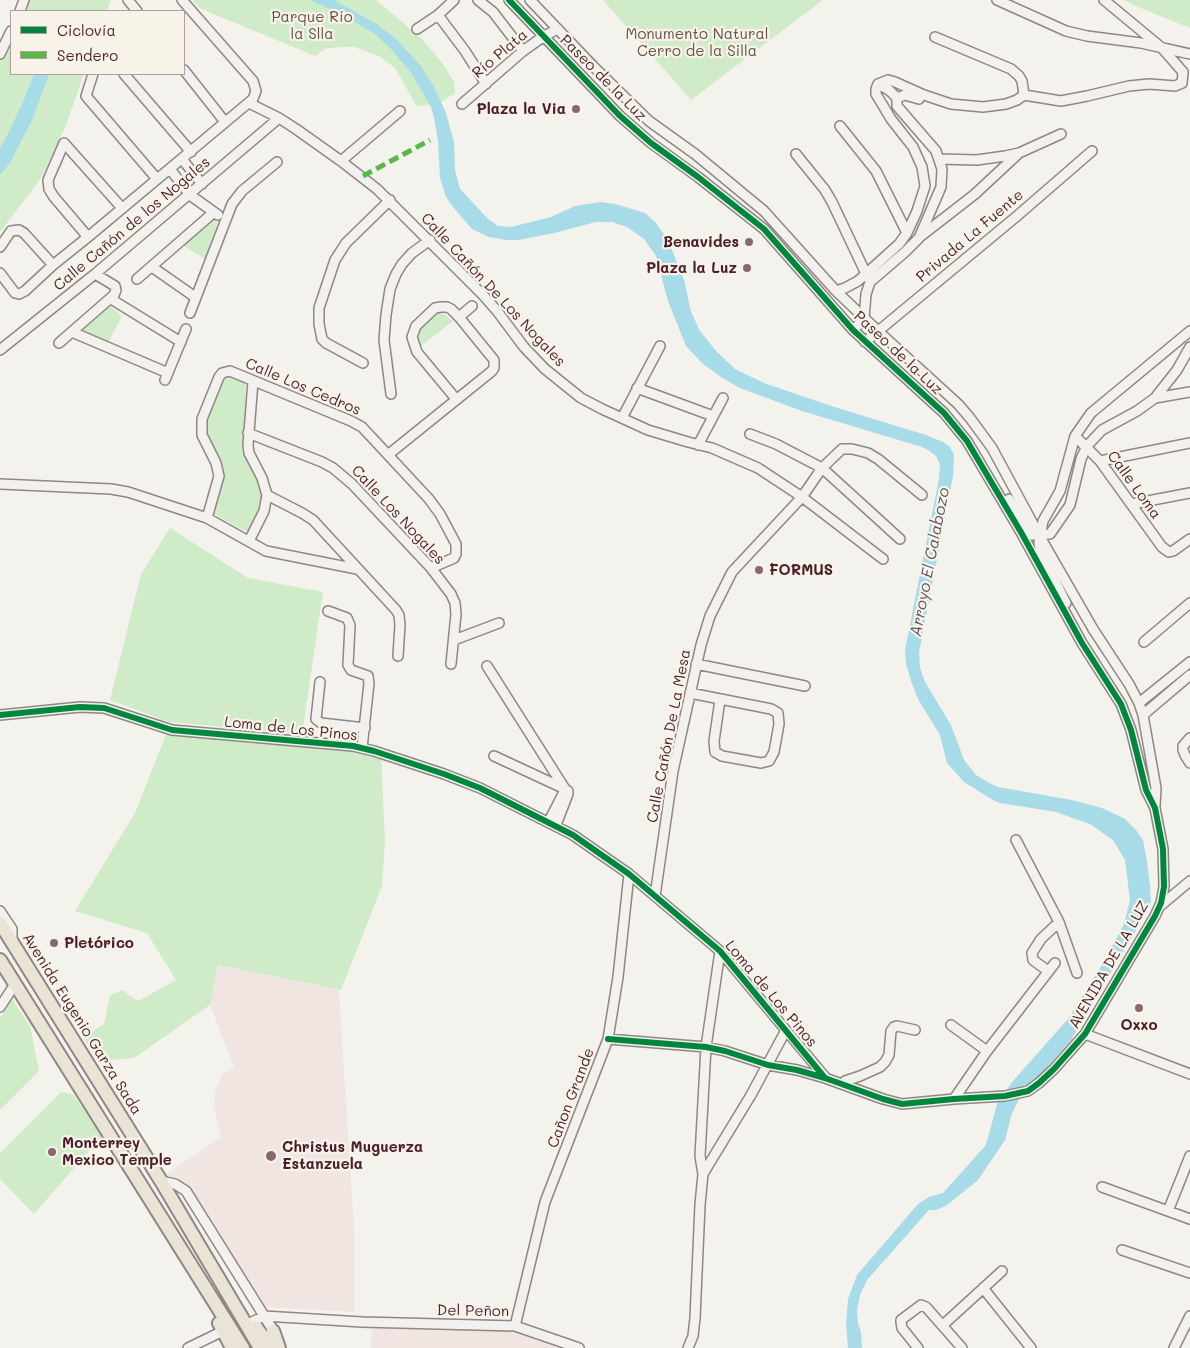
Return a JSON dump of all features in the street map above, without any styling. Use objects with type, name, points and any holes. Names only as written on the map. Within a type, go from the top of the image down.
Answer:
[{"type":"highway","name":"Avenida Eugenio Garza Sada","points":[[0,923],[161,1182],[260,1348]]},
{"type":"highway","points":[[0,960],[243,1348]]},
{"type":"highway","points":[[208,1293],[208,1302],[232,1348]]},
{"type":"highway","points":[[230,1297],[271,1348]]},
{"type":"highway","points":[[273,1331],[280,1348]]},
{"type":"street","points":[[128,0],[136,10]]},
{"type":"street","points":[[0,274],[15,293],[19,294],[25,291],[52,265],[191,152],[249,103],[255,95],[255,83],[182,0]]},
{"type":"street","points":[[417,29],[454,0]]},
{"type":"street","points":[[478,0],[493,12],[523,51]]},
{"type":"street","name":"Paseo de la Luz","points":[[509,0],[620,116],[651,143],[764,229],[853,330],[944,413],[967,441],[995,487],[1070,622],[1095,664],[1115,692],[1131,730],[1146,790],[1154,808]]},
{"type":"street","name":"Paseo de la Luz","points":[[530,0],[592,66],[649,121],[695,154],[764,211],[836,291],[878,332],[942,389],[970,418],[992,448],[1039,536],[1139,703],[1143,714],[1156,788],[1154,808]]},
{"type":"street","points":[[997,0],[1066,31],[1087,36],[1141,43],[1190,54]]},
{"type":"street","points":[[836,291],[851,285],[892,251],[907,233],[925,186],[922,167],[913,147],[879,101],[876,89],[878,84],[888,80],[951,104],[970,107],[996,106],[1017,100],[1024,95],[1061,100],[1080,98],[1139,84],[1180,85],[1182,83],[1183,72],[1162,48],[1104,0]]},
{"type":"street","points":[[438,14],[486,84]]},
{"type":"street","name":"Río Plata","points":[[462,104],[523,51],[544,36],[558,30]]},
{"type":"street","points":[[0,54],[10,33]]},
{"type":"street","points":[[935,37],[1011,69],[1022,81],[1024,95]]},
{"type":"street","points":[[580,75],[592,66]]},
{"type":"street","points":[[185,71],[226,122]]},
{"type":"street","points":[[93,75],[86,96],[157,179]]},
{"type":"street","points":[[125,75],[191,152]]},
{"type":"street","points":[[878,84],[889,90],[897,98],[898,106],[932,144],[940,159],[942,169],[941,187],[919,238]]},
{"type":"street","points":[[897,98],[906,94],[935,105],[951,104]]},
{"type":"street","name":"Calle Cañón De Los Nogales","points":[[249,103],[279,118],[363,176],[430,240],[497,311],[524,347],[545,369],[581,398],[648,430],[712,448],[758,468],[802,497],[883,559]]},
{"type":"street","points":[[341,160],[400,111]]},
{"type":"street","name":"Calle Cañón de los Nogales","points":[[0,350],[95,274],[279,118]]},
{"type":"street","points":[[840,126],[876,171],[907,233]]},
{"type":"street","points":[[940,159],[989,159],[1019,153],[1061,134]]},
{"type":"street","points":[[913,147],[925,137]]},
{"type":"street","points":[[88,237],[54,198],[49,189],[48,180],[64,143],[122,208]]},
{"type":"street","name":"Privada La Fuente","points":[[865,342],[1092,151]]},
{"type":"street","points":[[853,330],[864,319],[866,294],[870,282],[1019,153]]},
{"type":"street","points":[[796,154],[825,190],[832,202],[870,282]]},
{"type":"street","points":[[182,159],[202,184]]},
{"type":"street","points":[[989,159],[997,174]]},
{"type":"street","points":[[190,313],[232,204],[242,190],[277,162]]},
{"type":"street","points":[[170,169],[190,195],[213,213],[225,218]]},
{"type":"street","points":[[925,186],[941,187]]},
{"type":"street","points":[[363,363],[322,339],[319,324],[319,308],[334,260],[346,243],[390,200]]},
{"type":"street","points":[[137,280],[213,213]]},
{"type":"street","points":[[0,247],[11,231],[20,230],[52,265]]},
{"type":"street","points":[[391,394],[384,340],[390,289],[402,264],[412,253],[430,240]]},
{"type":"street","points":[[802,272],[812,264]]},
{"type":"street","points":[[152,267],[195,296]]},
{"type":"street","points":[[59,343],[111,300],[115,293],[116,287],[95,274]]},
{"type":"street","points":[[111,300],[181,342]]},
{"type":"street","points":[[459,317],[472,306]]},
{"type":"street","points":[[389,454],[492,371],[495,365],[494,360],[459,317],[446,307],[435,308],[416,326],[412,337],[417,352],[456,399]]},
{"type":"street","points":[[72,332],[167,376],[186,329]]},
{"type":"street","points":[[1070,622],[1062,593],[1041,553],[1039,536],[1041,526],[1060,491],[1075,436],[1081,425],[1092,413],[1185,340],[1190,331]]},
{"type":"street","points":[[622,418],[660,346]]},
{"type":"street","points":[[995,487],[1011,503],[1031,535],[1050,534],[1066,513],[1081,459],[1087,446],[1102,430],[1137,411],[1155,398],[1177,370],[1190,347]]},
{"type":"street","name":"Calle Los Cedros","points":[[207,518],[219,476],[216,463],[205,444],[201,428],[202,419],[222,373],[230,372],[362,427],[389,454],[440,514],[456,544],[454,558],[431,568]]},
{"type":"street","points":[[249,541],[264,511],[267,494],[262,478],[249,453],[248,433],[253,381]]},
{"type":"street","points":[[637,388],[713,416]]},
{"type":"street","points":[[930,401],[942,389]]},
{"type":"street","points":[[1155,398],[1190,392]]},
{"type":"street","points":[[698,445],[722,398]]},
{"type":"street","name":"Calle Los Nogales","points":[[248,433],[322,462],[338,472],[352,484],[431,568],[451,594],[454,603],[454,640],[451,664]]},
{"type":"street","points":[[750,434],[776,444],[822,468],[900,539]]},
{"type":"street","name":"Calle Loma","points":[[1075,436],[1100,461],[1162,548],[1169,552],[1178,549],[1190,539]]},
{"type":"street","points":[[1100,461],[1190,443]]},
{"type":"street","name":"Calle Cañón De La Mesa","points":[[655,896],[674,771],[696,664],[710,616],[732,572],[802,497],[822,468],[842,449],[852,449],[868,453],[878,458],[922,495]]},
{"type":"street","points":[[0,484],[111,489],[128,492],[207,518],[266,551],[357,569]]},
{"type":"street","points":[[1060,491],[1072,497]]},
{"type":"street","points":[[1132,504],[1190,493]]},
{"type":"street","points":[[267,494],[313,520],[399,614],[398,656]]},
{"type":"street","points":[[1047,514],[1057,526]]},
{"type":"street","points":[[1144,642],[1190,603]]},
{"type":"street","points":[[328,612],[347,618],[350,625],[348,665],[351,670],[368,676],[369,683],[362,748]]},
{"type":"street","points":[[454,640],[500,623]]},
{"type":"street","points":[[1139,703],[1190,662]]},
{"type":"street","points":[[696,664],[806,686]]},
{"type":"street","points":[[487,666],[565,789]]},
{"type":"street","points":[[1143,714],[1190,675]]},
{"type":"street","points":[[320,682],[316,719],[321,723],[365,728]]},
{"type":"street","points":[[1154,691],[1160,701]]},
{"type":"street","points":[[690,693],[771,709],[778,713],[780,724],[774,752],[769,760],[761,763],[722,756],[715,752],[714,741],[720,700]]},
{"type":"street","name":"Loma de Los Pinos","points":[[0,715],[93,707],[116,711],[172,730],[362,748],[385,754],[471,785],[552,823],[584,842],[629,874],[720,951],[825,1078]]},
{"type":"street","points":[[1190,738],[1183,746],[1184,755],[1190,763]]},
{"type":"street","points":[[494,756],[565,789]]},
{"type":"street","points":[[552,823],[565,789]]},
{"type":"street","name":"AVENIDA DE LA LUZ","points":[[608,1039],[706,1047],[725,1051],[768,1065],[797,1070],[825,1078],[883,1100],[902,1104],[954,1098],[1005,1096],[1028,1091],[1046,1077],[1085,1034],[1125,968],[1158,908],[1164,887],[1164,873],[1162,849],[1154,808]]},
{"type":"street","points":[[1016,840],[1059,922],[1077,973]]},
{"type":"street","name":"Cañon Grande","points":[[515,1326],[545,1202],[608,1039],[618,977],[629,874]]},
{"type":"street","points":[[1158,908],[1190,881]]},
{"type":"street","points":[[0,911],[12,929],[12,942]]},
{"type":"street","points":[[1048,971],[1033,960],[1032,953],[1041,939],[1059,922]]},
{"type":"street","points":[[688,1348],[693,1336],[695,1318],[703,1174],[700,1156],[706,1047],[720,951]]},
{"type":"street","points":[[954,1098],[987,1051],[1055,963]]},
{"type":"street","points":[[0,1007],[15,984]]},
{"type":"street","points":[[951,1025],[987,1051]]},
{"type":"street","points":[[843,1084],[880,1067],[885,1062],[889,1055],[891,1031],[894,1027],[898,1026],[914,1030]]},
{"type":"street","points":[[703,1174],[751,1095],[786,1030]]},
{"type":"street","points":[[1085,1034],[1190,1074]]},
{"type":"street","points":[[1168,1211],[1190,1156]]},
{"type":"street","points":[[161,1182],[175,1184],[186,1191],[284,1348]]},
{"type":"street","points":[[1102,1187],[1190,1219]]},
{"type":"street","points":[[1122,1250],[1190,1273]]},
{"type":"street","points":[[943,1324],[1002,1271]]},
{"type":"street","points":[[983,1288],[1031,1348]]},
{"type":"street","points":[[918,1348],[900,1325],[902,1320],[921,1305],[926,1307],[943,1324],[962,1348]]},
{"type":"street","points":[[252,1322],[264,1316]]},
{"type":"street","name":"Del Peñon","points":[[264,1316],[362,1322],[515,1326],[562,1346],[579,1348]]},
{"type":"street","points":[[1174,1348],[1187,1329],[1190,1316]]},
{"type":"street","points":[[188,1348],[223,1331]]},
{"type":"street","points":[[906,1334],[910,1348]]},
{"type":"shaded area","name":"Christus Muguerza Estanzuela","points":[[218,965],[339,990],[354,1228],[354,1312],[264,1307],[189,1187],[180,1179],[165,1175],[221,1137],[214,1109],[215,1091],[222,1075],[234,1067],[210,1005]]},
{"type":"shaded area","points":[[372,1328],[510,1328],[557,1344],[556,1348],[371,1348]]},
{"type":"green space","points":[[19,0],[111,0],[107,10],[15,10]]},
{"type":"green space","name":"Parque Río la Slla","points":[[193,0],[376,0],[421,38],[443,64],[454,82],[455,93],[440,103],[416,105],[395,68],[379,56],[354,47],[341,47],[325,49],[315,56],[199,8]]},
{"type":"green space","name":"Monumento Natural Cerro de la Silla","points":[[603,0],[823,0],[691,100]]},
{"type":"green space","points":[[1123,0],[1190,0],[1190,28],[1133,5]]},
{"type":"green space","points":[[10,27],[10,75],[84,75],[66,125],[45,170],[39,181],[0,232],[0,53],[4,47]]},
{"type":"green space","points":[[212,218],[218,221],[205,259],[183,245]]},
{"type":"green space","points":[[108,305],[122,316],[108,343],[85,333],[81,327]]},
{"type":"green space","points":[[443,313],[453,321],[421,346],[416,339],[417,328],[434,315]]},
{"type":"green space","points":[[225,375],[246,381],[244,449],[262,485],[263,501],[258,518],[247,532],[212,513],[221,486],[222,466],[203,432],[205,420]]},
{"type":"green space","points":[[170,528],[248,578],[323,592],[302,734],[169,722],[110,700],[141,574]]},
{"type":"green space","points":[[167,732],[332,748],[381,756],[385,841],[382,886],[341,990],[218,965],[210,1005],[134,1058],[99,1061],[83,1037],[104,1024],[110,995],[122,990],[138,1001],[176,980],[147,933],[75,911],[135,813]]},
{"type":"green space","points":[[12,999],[30,1026],[39,1071],[0,1110],[0,1018]]},
{"type":"green space","points":[[61,1092],[73,1094],[102,1136],[34,1214],[0,1179],[0,1153]]},
{"type":"water","name":"Arroyo El Calabozo","points":[[310,0],[334,0],[375,23],[395,38],[420,65],[433,85],[446,113],[454,142],[455,170],[460,189],[488,219],[498,226],[511,227],[551,217],[575,206],[600,202],[615,204],[645,213],[656,223],[668,240],[684,280],[691,312],[700,331],[716,351],[735,369],[764,383],[926,435],[950,447],[954,455],[953,476],[919,652],[920,668],[925,682],[951,725],[964,760],[976,775],[998,787],[1072,800],[1102,808],[1125,819],[1143,840],[1150,886],[1151,902],[1149,908],[1071,1040],[1018,1101],[1012,1113],[1005,1140],[978,1180],[946,1206],[936,1210],[929,1210],[867,1280],[860,1295],[857,1311],[862,1348],[848,1348],[846,1324],[848,1299],[857,1275],[918,1204],[929,1197],[943,1193],[986,1145],[997,1104],[1013,1081],[1068,1019],[1103,963],[1124,924],[1130,900],[1125,860],[1113,840],[1090,824],[1056,812],[1000,803],[964,782],[947,763],[940,735],[918,699],[911,681],[905,650],[939,479],[940,465],[936,456],[922,447],[802,411],[740,388],[702,363],[686,346],[668,301],[656,256],[644,239],[627,227],[612,222],[596,222],[519,240],[489,237],[472,229],[446,197],[440,178],[438,141],[434,117],[431,107],[412,74],[390,48],[375,34],[341,14]]},
{"type":"water","points":[[34,75],[49,75],[33,118],[10,163],[0,175],[0,148],[23,102]]},
{"type":"marked path","points":[[363,176],[430,140]]},
{"type":"cycle path","points":[[509,0],[620,116],[651,143],[764,229],[853,330],[944,413],[967,441],[1022,534],[1082,643],[1121,704],[1131,730],[1146,790],[1155,808],[1163,849],[1164,887],[1161,903],[1155,916],[1085,1034],[1054,1069],[1028,1091],[1005,1096],[902,1104],[825,1078],[797,1070],[768,1065],[725,1051],[706,1047],[608,1039]]},
{"type":"cycle path","points":[[0,715],[80,707],[104,708],[172,730],[353,746],[444,774],[480,788],[573,835],[629,874],[720,951],[825,1078]]},
{"type":"place","name":"Plaza la Via","points":[[576,109]]},
{"type":"place","name":"Benavides","points":[[749,242]]},
{"type":"place","name":"Plaza la Luz","points":[[747,268]]},
{"type":"place","name":"FORMUS","points":[[759,570]]},
{"type":"place","name":"Pletórico","points":[[54,943]]},
{"type":"place","name":"Oxxo","points":[[1139,1008]]},
{"type":"place","name":"Monterrey Mexico Temple","points":[[52,1152]]},
{"type":"place","name":"Christus Muguerza Estanzuela","points":[[271,1156]]}]
